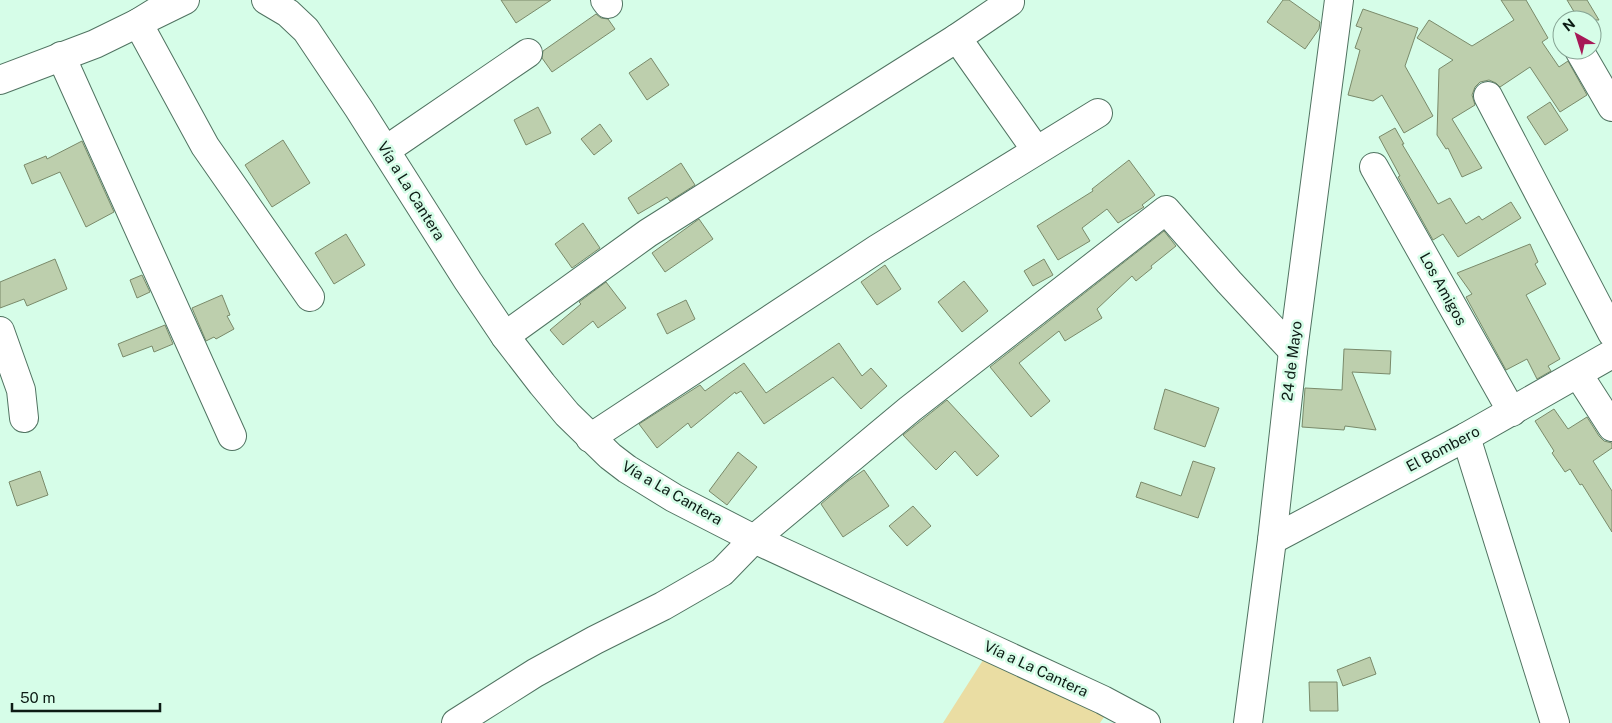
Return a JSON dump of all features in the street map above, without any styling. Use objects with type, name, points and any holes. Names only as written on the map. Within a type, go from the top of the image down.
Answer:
[{"type":"street","points":[[138,23],[174,0]]},
{"type":"street","points":[[0,80],[95,44],[185,0]]},
{"type":"street","name":"Vía a La Cantera","points":[[266,0],[288,13],[306,30],[386,150],[468,281],[505,336],[542,384],[590,438],[616,460],[652,485],[754,539],[1103,700],[1136,721]]},
{"type":"street","points":[[286,0],[306,30]]},
{"type":"street","name":"24 de Mayo","points":[[1248,723],[1272,540],[1292,351],[1339,0]]},
{"type":"street","points":[[505,336],[648,233],[958,38],[1010,2]]},
{"type":"street","points":[[138,23],[205,146],[310,297]]},
{"type":"street","points":[[958,38],[1036,150]]},
{"type":"street","points":[[386,150],[528,53]]},
{"type":"street","points":[[61,56],[232,436]]},
{"type":"street","points":[[1585,60],[1612,108]]},
{"type":"street","points":[[1488,96],[1612,332]]},
{"type":"street","points":[[590,438],[876,249],[1098,113]]},
{"type":"street","name":"Los Amigos","points":[[1374,166],[1512,412]]},
{"type":"street","points":[[456,723],[544,668],[663,606],[722,572],[754,539],[910,409],[1166,210],[1292,351]]},
{"type":"street","points":[[0,331],[21,390],[24,418]]},
{"type":"street","name":"El Bombero","points":[[1272,540],[1512,412],[1612,354]]},
{"type":"street","points":[[1578,374],[1612,427]]},
{"type":"street","points":[[1466,437],[1555,723]]},
{"type":"shaded area","points":[[985,657],[1106,714],[1100,723],[943,723]]},
{"type":"building","points":[[501,0],[551,0],[516,23]]},
{"type":"building","points":[[1283,0],[1289,0],[1320,22],[1319,29],[1305,49],[1267,22]]},
{"type":"building","points":[[1501,0],[1526,0],[1548,38],[1542,42],[1552,57],[1552,60],[1554,60],[1559,67],[1568,61],[1587,95],[1560,112],[1530,67],[1500,87],[1489,80],[1480,82],[1475,87],[1472,95],[1475,105],[1452,119],[1482,168],[1462,177],[1448,148],[1446,149],[1437,135],[1439,69],[1453,60],[1417,38],[1429,20],[1472,46],[1514,20]]},
{"type":"building","points":[[1567,0],[1587,0],[1593,10],[1573,10]]},
{"type":"building","points":[[1363,9],[1418,28],[1405,66],[1433,116],[1404,133],[1382,95],[1373,101],[1348,95],[1360,50],[1355,48],[1362,28],[1356,26]]},
{"type":"building","points":[[596,14],[601,18],[608,19],[615,29],[552,72],[542,58],[543,51]]},
{"type":"building","points":[[651,58],[669,85],[647,100],[629,73]]},
{"type":"building","points":[[1550,102],[1568,130],[1545,145],[1527,117]]},
{"type":"building","points":[[538,107],[551,133],[526,145],[514,120]]},
{"type":"building","points":[[600,124],[612,141],[594,155],[581,139]]},
{"type":"building","points":[[1395,128],[1404,144],[1402,144],[1438,204],[1450,198],[1466,224],[1479,216],[1482,220],[1511,202],[1521,218],[1458,257],[1443,234],[1433,240],[1398,177],[1400,176],[1379,137]]},
{"type":"building","points":[[283,140],[310,183],[272,207],[245,165]]},
{"type":"building","points":[[82,141],[114,212],[86,227],[60,172],[32,184],[24,165],[46,156],[47,159]]},
{"type":"building","points":[[1129,160],[1155,195],[1142,205],[1144,207],[1118,223],[1107,209],[1082,228],[1090,241],[1058,260],[1037,226],[1093,191],[1092,189]]},
{"type":"building","points":[[681,163],[695,185],[670,201],[667,197],[638,214],[628,198]]},
{"type":"building","points":[[699,219],[713,239],[665,272],[652,253]]},
{"type":"building","points":[[583,223],[600,248],[572,268],[555,244]]},
{"type":"building","points":[[1164,231],[1176,246],[1136,281],[1132,276],[1097,309],[1102,318],[1065,341],[1059,331],[1019,363],[1050,401],[1031,417],[990,367]]},
{"type":"building","points":[[346,234],[365,265],[334,284],[315,253]]},
{"type":"building","points":[[1530,244],[1538,262],[1535,264],[1546,284],[1526,295],[1560,359],[1548,366],[1551,371],[1537,379],[1527,359],[1506,370],[1466,297],[1472,294],[1457,273]]},
{"type":"building","points":[[55,259],[67,289],[27,306],[24,299],[0,308],[0,282]]},
{"type":"building","points":[[1044,259],[1053,275],[1033,286],[1024,271]]},
{"type":"building","points":[[885,265],[901,289],[877,305],[861,282]]},
{"type":"building","points":[[142,275],[150,292],[137,298],[130,280]]},
{"type":"building","points":[[964,281],[988,311],[962,332],[938,302]]},
{"type":"building","points":[[606,282],[626,308],[598,328],[593,321],[563,345],[550,330],[581,304],[579,302]]},
{"type":"building","points":[[222,295],[230,315],[227,316],[234,329],[216,339],[214,337],[206,341],[192,308]]},
{"type":"building","points":[[686,300],[695,319],[667,334],[657,314]]},
{"type":"building","points":[[165,325],[173,344],[154,352],[152,346],[123,357],[118,344]]},
{"type":"building","points":[[839,343],[862,376],[871,368],[887,386],[861,409],[833,377],[764,424],[741,391],[736,394],[735,392],[691,428],[688,423],[657,448],[639,424],[700,385],[705,391],[744,363],[766,393]]},
{"type":"building","points":[[1344,349],[1391,351],[1390,374],[1352,372],[1376,430],[1345,426],[1344,430],[1302,427],[1305,388],[1342,390]]},
{"type":"building","points":[[1165,389],[1219,408],[1205,447],[1154,429]]},
{"type":"building","points":[[947,400],[999,456],[977,476],[955,451],[936,470],[903,435]]},
{"type":"building","points":[[1554,409],[1568,429],[1587,417],[1599,436],[1604,441],[1612,443],[1612,448],[1593,461],[1612,491],[1612,532],[1582,484],[1580,485],[1570,469],[1565,472],[1552,453],[1554,451],[1535,421]]},
{"type":"building","points":[[738,452],[757,467],[727,505],[709,491]]},
{"type":"building","points":[[1193,461],[1215,468],[1198,518],[1136,497],[1141,482],[1181,496]]},
{"type":"building","points":[[864,470],[889,506],[843,537],[821,504]]},
{"type":"building","points":[[40,471],[48,495],[17,506],[9,482]]},
{"type":"building","points":[[913,506],[931,526],[907,546],[889,526]]},
{"type":"building","points":[[1370,657],[1376,674],[1343,686],[1337,670]]},
{"type":"building","points":[[1309,682],[1337,682],[1338,711],[1310,711]]}]
